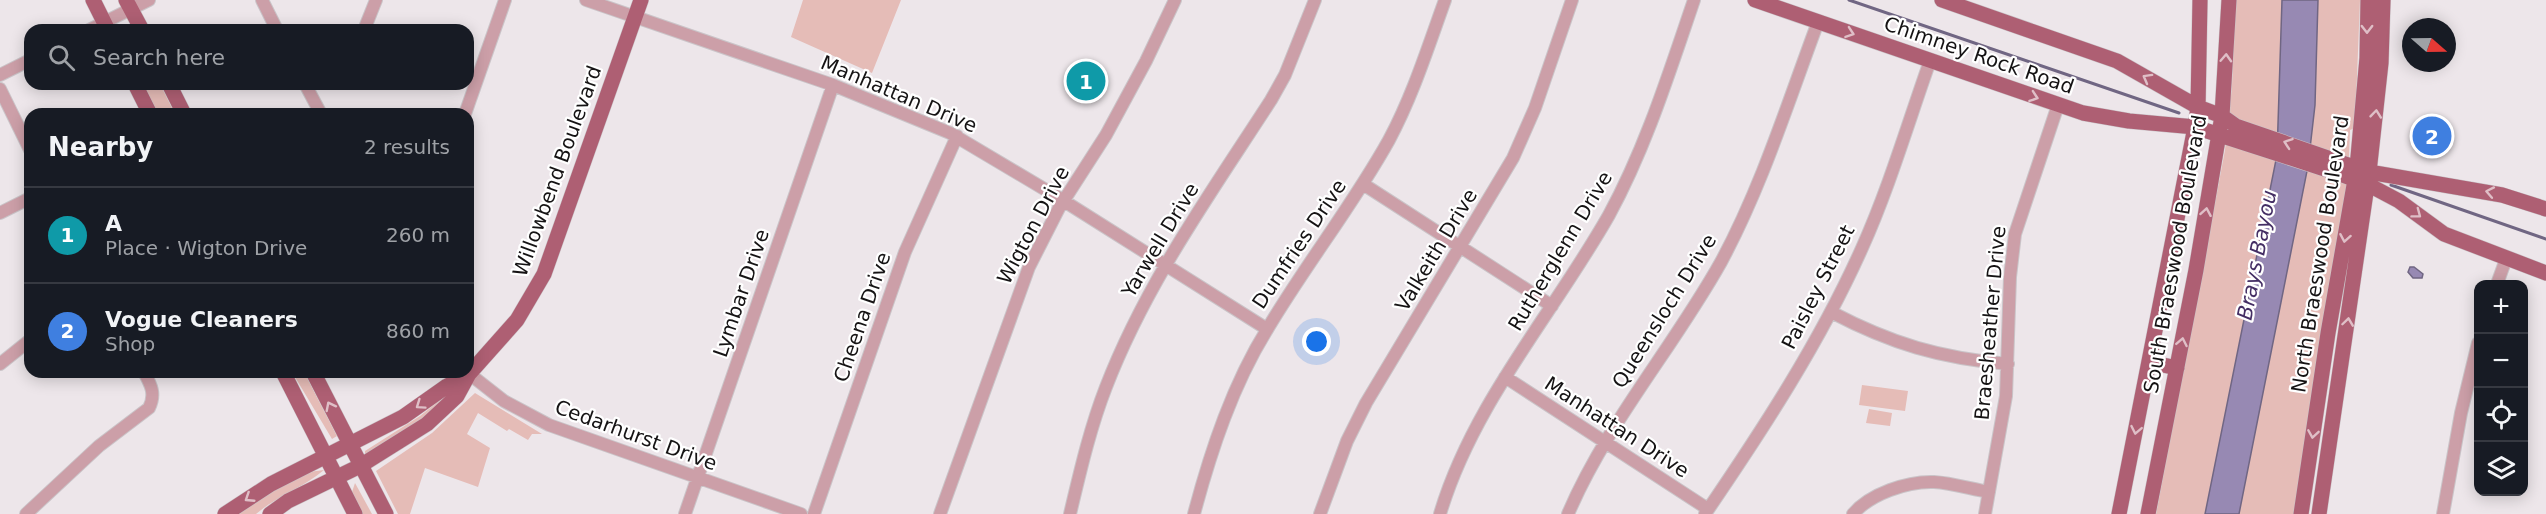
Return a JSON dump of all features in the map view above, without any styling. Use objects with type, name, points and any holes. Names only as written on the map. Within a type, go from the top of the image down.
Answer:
[{"type":"main road","points":[[93,0],[105,24]]},
{"type":"main road","name":"Willowbend Boulevard","points":[[474,367],[512,326],[534,294],[544,274],[641,0]]},
{"type":"main road","name":"Chimney Rock Road","points":[[1755,0],[2083,113],[2230,133],[2338,166],[2362,176],[2444,234],[2546,273]]},
{"type":"main road","name":"Chimney Rock Road","points":[[1942,0],[2117,61],[2198,107],[2222,116],[2230,133]]},
{"type":"main road","name":"South Braeswood Boulevard","points":[[2119,514],[2195,128],[2198,107],[2200,0]]},
{"type":"main road","name":"South Braeswood Boulevard","points":[[2222,116],[2229,0]]},
{"type":"main road","name":"North Braeswood Boulevard","points":[[2319,514],[2339,380],[2362,176],[2367,0]]},
{"type":"main road","name":"North Braeswood Boulevard","points":[[2301,514],[2322,376],[2362,176],[2381,63],[2383,0]]},
{"type":"main road","points":[[129,4],[139,24]]},
{"type":"main road","points":[[138,90],[147,108]]},
{"type":"main road","points":[[172,90],[181,108]]},
{"type":"main road","name":"South Braeswood Boulevard","points":[[2148,514],[2177,368],[2230,133]]},
{"type":"main road","name":"Chimney Rock Road","points":[[2362,176],[2502,195],[2546,209]]},
{"type":"main road","points":[[2149,362],[2177,368]]},
{"type":"main road","points":[[2322,376],[2339,380]]},
{"type":"main road","points":[[286,378],[355,514]]},
{"type":"main road","points":[[316,378],[386,514]]},
{"type":"main road","name":"Willowbend Boulevard","points":[[225,514],[271,484],[403,417],[460,378]]},
{"type":"main road","name":"Willowbend Boulevard","points":[[270,514],[288,501],[360,466],[428,423],[457,396],[466,378]]},
{"type":"street","points":[[108,24],[129,4],[149,0]]},
{"type":"street","points":[[262,0],[275,24]]},
{"type":"street","points":[[366,24],[376,0]]},
{"type":"street","points":[[474,88],[505,0]]},
{"type":"street","name":"Manhattan Drive","points":[[586,0],[833,85],[957,136],[1267,329]]},
{"type":"street","name":"Wigton Drive","points":[[940,514],[1014,302],[1041,242],[1106,135],[1146,61],[1175,0]]},
{"type":"street","name":"Yarwell Drive","points":[[1070,514],[1105,389],[1138,315],[1165,265],[1271,100],[1284,75],[1315,0]]},
{"type":"street","name":"Dumfries Drive","points":[[1194,514],[1212,452],[1231,402],[1267,329],[1363,184],[1400,118],[1445,0]]},
{"type":"street","name":"Valkeith Drive","points":[[1320,514],[1347,441],[1366,403],[1501,181],[1526,132],[1572,0]]},
{"type":"street","name":"Rutherglenn Drive","points":[[1440,514],[1465,449],[1505,377],[1588,250],[1627,180],[1650,125],[1694,0]]},
{"type":"street","name":"Queensloch Drive","points":[[1568,514],[1604,441],[1699,300],[1737,231],[1768,157],[1818,22]]},
{"type":"street","name":"Paisley Street","points":[[1706,512],[1779,400],[1831,312],[1874,220],[1930,61]]},
{"type":"street","points":[[0,75],[24,63]]},
{"type":"street","name":"Lymbar Drive","points":[[685,514],[833,85]]},
{"type":"street","points":[[0,89],[24,138]]},
{"type":"street","points":[[308,90],[318,108]]},
{"type":"street","points":[[467,108],[473,90]]},
{"type":"street","name":"Braesheather Drive","points":[[1985,514],[2006,396],[2010,277],[2014,234],[2058,105]]},
{"type":"street","name":"Cheena Drive","points":[[814,514],[905,252],[957,136]]},
{"type":"street","points":[[1363,184],[1552,306]]},
{"type":"street","points":[[0,213],[24,201]]},
{"type":"street","points":[[2499,280],[2506,259]]},
{"type":"street","points":[[1831,312],[1865,330],[1918,350],[1974,361],[2008,364]]},
{"type":"street","points":[[0,364],[24,345]]},
{"type":"street","points":[[2443,514],[2461,413],[2474,359]]},
{"type":"street","name":"Manhattan Drive","points":[[1505,377],[1604,441],[1706,512]]},
{"type":"street","points":[[31,512],[99,446],[149,408],[153,400],[153,389],[147,378]]},
{"type":"street","name":"Cedarhurst Drive","points":[[474,378],[504,401],[549,425],[801,514]]},
{"type":"street","points":[[1852,514],[1893,489],[1914,483],[1934,482],[1989,492]]},
{"type":"shaded area","points":[[803,0],[901,0],[872,73],[791,37]]},
{"type":"shaded area","points":[[2235,0],[2360,0],[2355,128],[2350,130],[2348,186],[2295,514],[2156,514],[2225,150],[2232,86]]},
{"type":"shaded area","points":[[144,90],[163,90],[172,108],[153,108]]},
{"type":"shaded area","points":[[296,378],[307,378],[337,436],[332,439]]},
{"type":"shaded area","points":[[459,385],[428,416],[365,455],[365,451],[420,416]]},
{"type":"shaded area","points":[[1862,385],[1908,391],[1905,411],[1859,405]]},
{"type":"shaded area","points":[[475,393],[542,434],[532,434],[528,440],[509,429],[507,431],[478,413],[467,434],[490,448],[478,487],[425,468],[410,514],[398,514],[376,471],[432,433]]},
{"type":"shaded area","points":[[1869,409],[1892,413],[1890,426],[1866,423]]},
{"type":"shaded area","points":[[324,470],[256,514],[234,514],[301,473]]},
{"type":"shaded area","points":[[355,483],[372,514],[363,514],[352,492]]},
{"type":"water","name":"Brays Bayou","points":[[2282,0],[2318,0],[2315,105],[2308,166],[2239,514],[2205,514],[2277,155]]},
{"type":"water","points":[[2410,267],[2414,267],[2423,274],[2422,278],[2413,278],[2408,272]]},
{"type":"waterway","points":[[1849,0],[2179,113]]},
{"type":"waterway","points":[[2391,185],[2546,239]]},
{"type":"place","name":"A","points":[[1086,81]]},
{"type":"place","name":"Vogue Cleaners","points":[[2432,136]]}]
